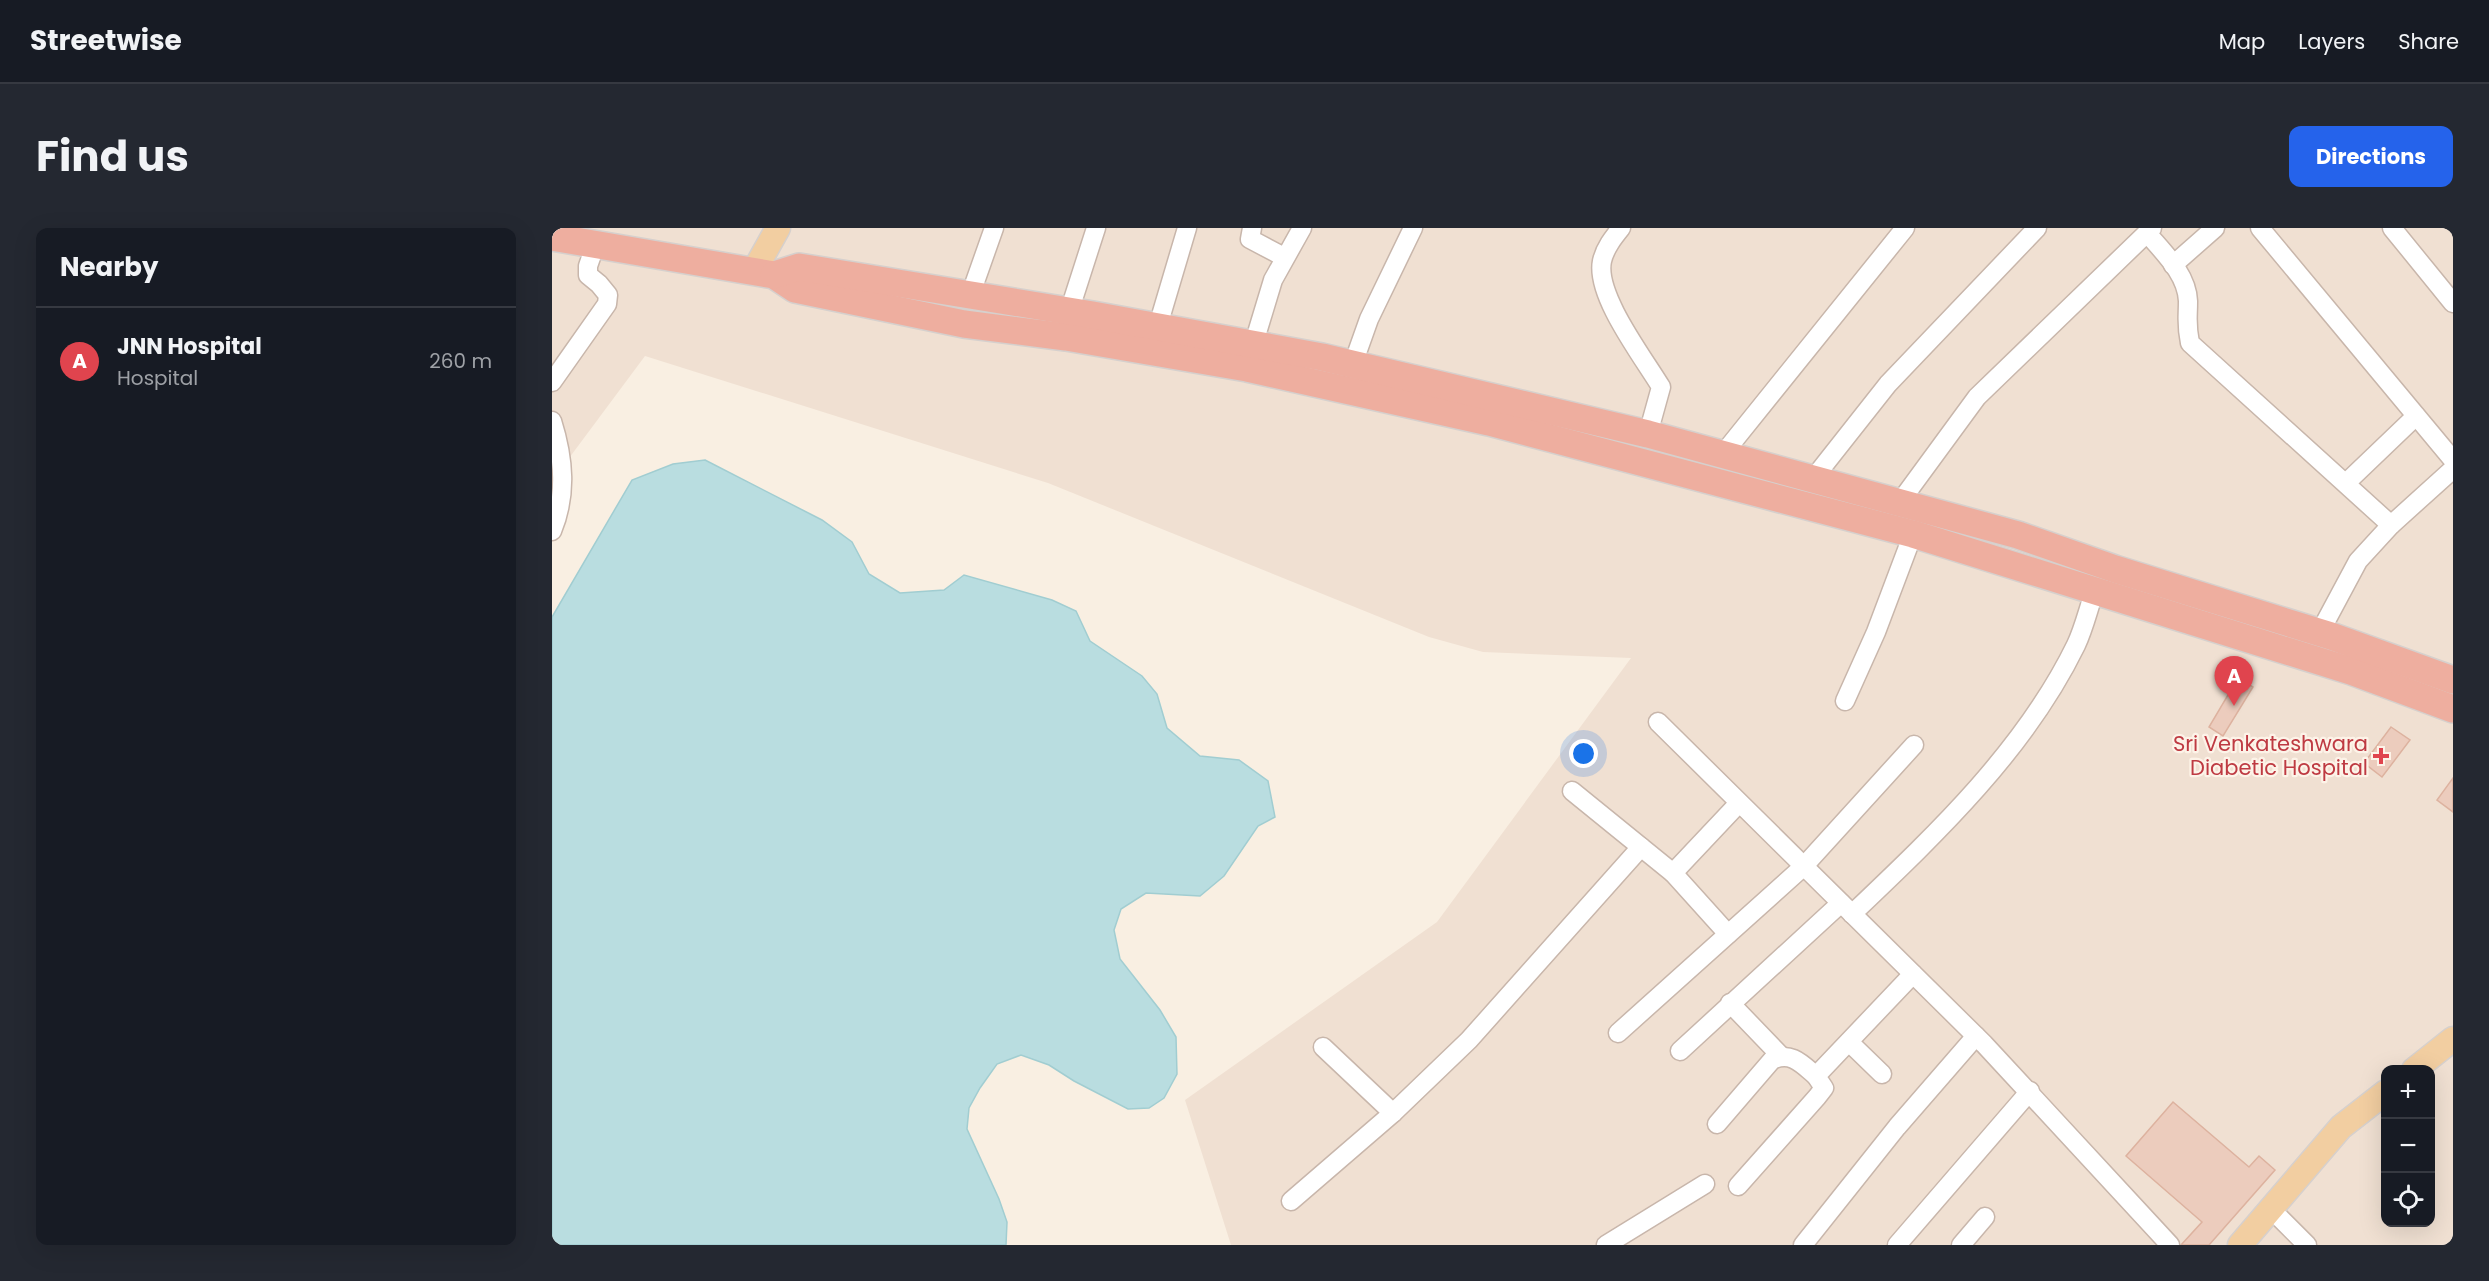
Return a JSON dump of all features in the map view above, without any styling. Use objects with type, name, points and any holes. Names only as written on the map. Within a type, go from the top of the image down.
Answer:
[{"type":"highway","points":[[552,237],[764,273],[795,289],[964,324],[1152,351],[1344,388],[1535,433],[1913,534],[2320,661],[2453,709]]},
{"type":"highway","points":[[764,273],[799,267],[1069,312],[1353,364],[1496,400],[1648,434],[2018,535],[2115,569],[2326,634],[2453,680]]},
{"type":"highway","points":[[2100,594],[2115,569]]},
{"type":"highway","points":[[2320,661],[2326,634]]},
{"type":"main road","points":[[764,273],[778,228]]},
{"type":"main road","points":[[2420,1065],[2453,1039]]},
{"type":"main road","points":[[2435,1070],[2453,1057]]},
{"type":"main road","points":[[2240,1245],[2341,1127],[2381,1095]]},
{"type":"main road","points":[[2258,1245],[2350,1137],[2381,1113]]},
{"type":"street","points":[[970,296],[994,228]]},
{"type":"street","points":[[1069,312],[1096,228]]},
{"type":"street","points":[[1157,329],[1187,228]]},
{"type":"street","points":[[1252,228],[1250,239],[1284,257]]},
{"type":"street","points":[[1253,346],[1263,304],[1284,257],[1302,228]]},
{"type":"street","points":[[1353,364],[1369,319],[1413,228]]},
{"type":"street","points":[[1621,228],[1609,243],[1602,261],[1602,279],[1613,306],[1661,387],[1648,434]]},
{"type":"street","points":[[1723,454],[1905,228]]},
{"type":"street","points":[[1812,479],[1888,384],[2037,228]]},
{"type":"street","points":[[2173,265],[2216,228]]},
{"type":"street","points":[[2260,228],[2453,460]]},
{"type":"street","points":[[2392,228],[2453,303]]},
{"type":"street","points":[[1900,502],[1977,397],[2149,230],[2181,278],[2188,300],[2185,321],[2190,343],[2391,525]]},
{"type":"street","points":[[552,382],[607,304],[608,296],[588,275],[588,266],[595,246]]},
{"type":"street","points":[[2346,483],[2416,416]]},
{"type":"street","points":[[552,422],[559,451],[563,494],[552,531]]},
{"type":"street","points":[[2326,634],[2358,561],[2391,525],[2453,468]]},
{"type":"street","points":[[1845,701],[1876,632],[1913,534]]},
{"type":"street","points":[[1680,1051],[1730,1003],[1847,909],[1967,800],[2021,734],[2057,682],[2100,594]]},
{"type":"street","points":[[1658,722],[2030,1091],[2170,1245]]},
{"type":"street","points":[[1618,1033],[1804,866],[1914,745]]},
{"type":"street","points":[[1572,791],[1673,873],[1728,934]]},
{"type":"street","points":[[1673,873],[1739,803]]},
{"type":"street","points":[[1291,1201],[1393,1113],[1469,1040],[1641,847]]},
{"type":"street","points":[[1816,1076],[1913,974]]},
{"type":"street","points":[[1730,1003],[1781,1056],[1800,1062],[1816,1076],[1824,1088],[1738,1186]]},
{"type":"street","points":[[1803,1245],[1897,1127],[1976,1036]]},
{"type":"street","points":[[1849,1042],[1882,1074]]},
{"type":"street","points":[[1323,1047],[1393,1113]]},
{"type":"street","points":[[1717,1124],[1772,1060],[1781,1056]]},
{"type":"street","points":[[1898,1245],[2030,1091]]},
{"type":"street","points":[[1606,1245],[1705,1184]]},
{"type":"street","points":[[1962,1245],[1985,1217]]},
{"type":"street","points":[[2280,1218],[2307,1245]]},
{"type":"shaded area","points":[[552,228],[2453,228],[2453,1245],[1231,1245],[1185,1100],[1437,922],[1631,658],[1483,652],[1429,637],[1048,483],[645,356],[552,481]]},
{"type":"water","points":[[705,460],[822,520],[852,542],[869,574],[900,593],[944,590],[964,575],[1052,600],[1076,611],[1090,641],[1142,676],[1157,694],[1167,728],[1200,756],[1239,760],[1268,781],[1275,817],[1258,826],[1224,876],[1200,896],[1146,893],[1121,909],[1114,930],[1120,959],[1160,1010],[1176,1037],[1177,1074],[1164,1098],[1149,1108],[1128,1109],[1074,1081],[1049,1065],[1021,1055],[997,1064],[980,1088],[969,1108],[967,1129],[1007,1222],[1006,1245],[552,1245],[552,617],[632,480],[673,464]]},
{"type":"building","points":[[2238,678],[2253,687],[2223,736],[2209,727]]},
{"type":"building","points":[[2391,727],[2410,740],[2382,777],[2364,763]]},
{"type":"building","points":[[2453,778],[2453,812],[2437,800]]},
{"type":"building","points":[[2173,1102],[2249,1167],[2259,1156],[2275,1170],[2209,1245],[2181,1245],[2202,1222],[2126,1156]]},
{"type":"place","name":"JNN Hospital","points":[[2234,706]]},
{"type":"place","name":"Sri Venkateshwara Diabetic Hospital","points":[[2381,756]]}]
